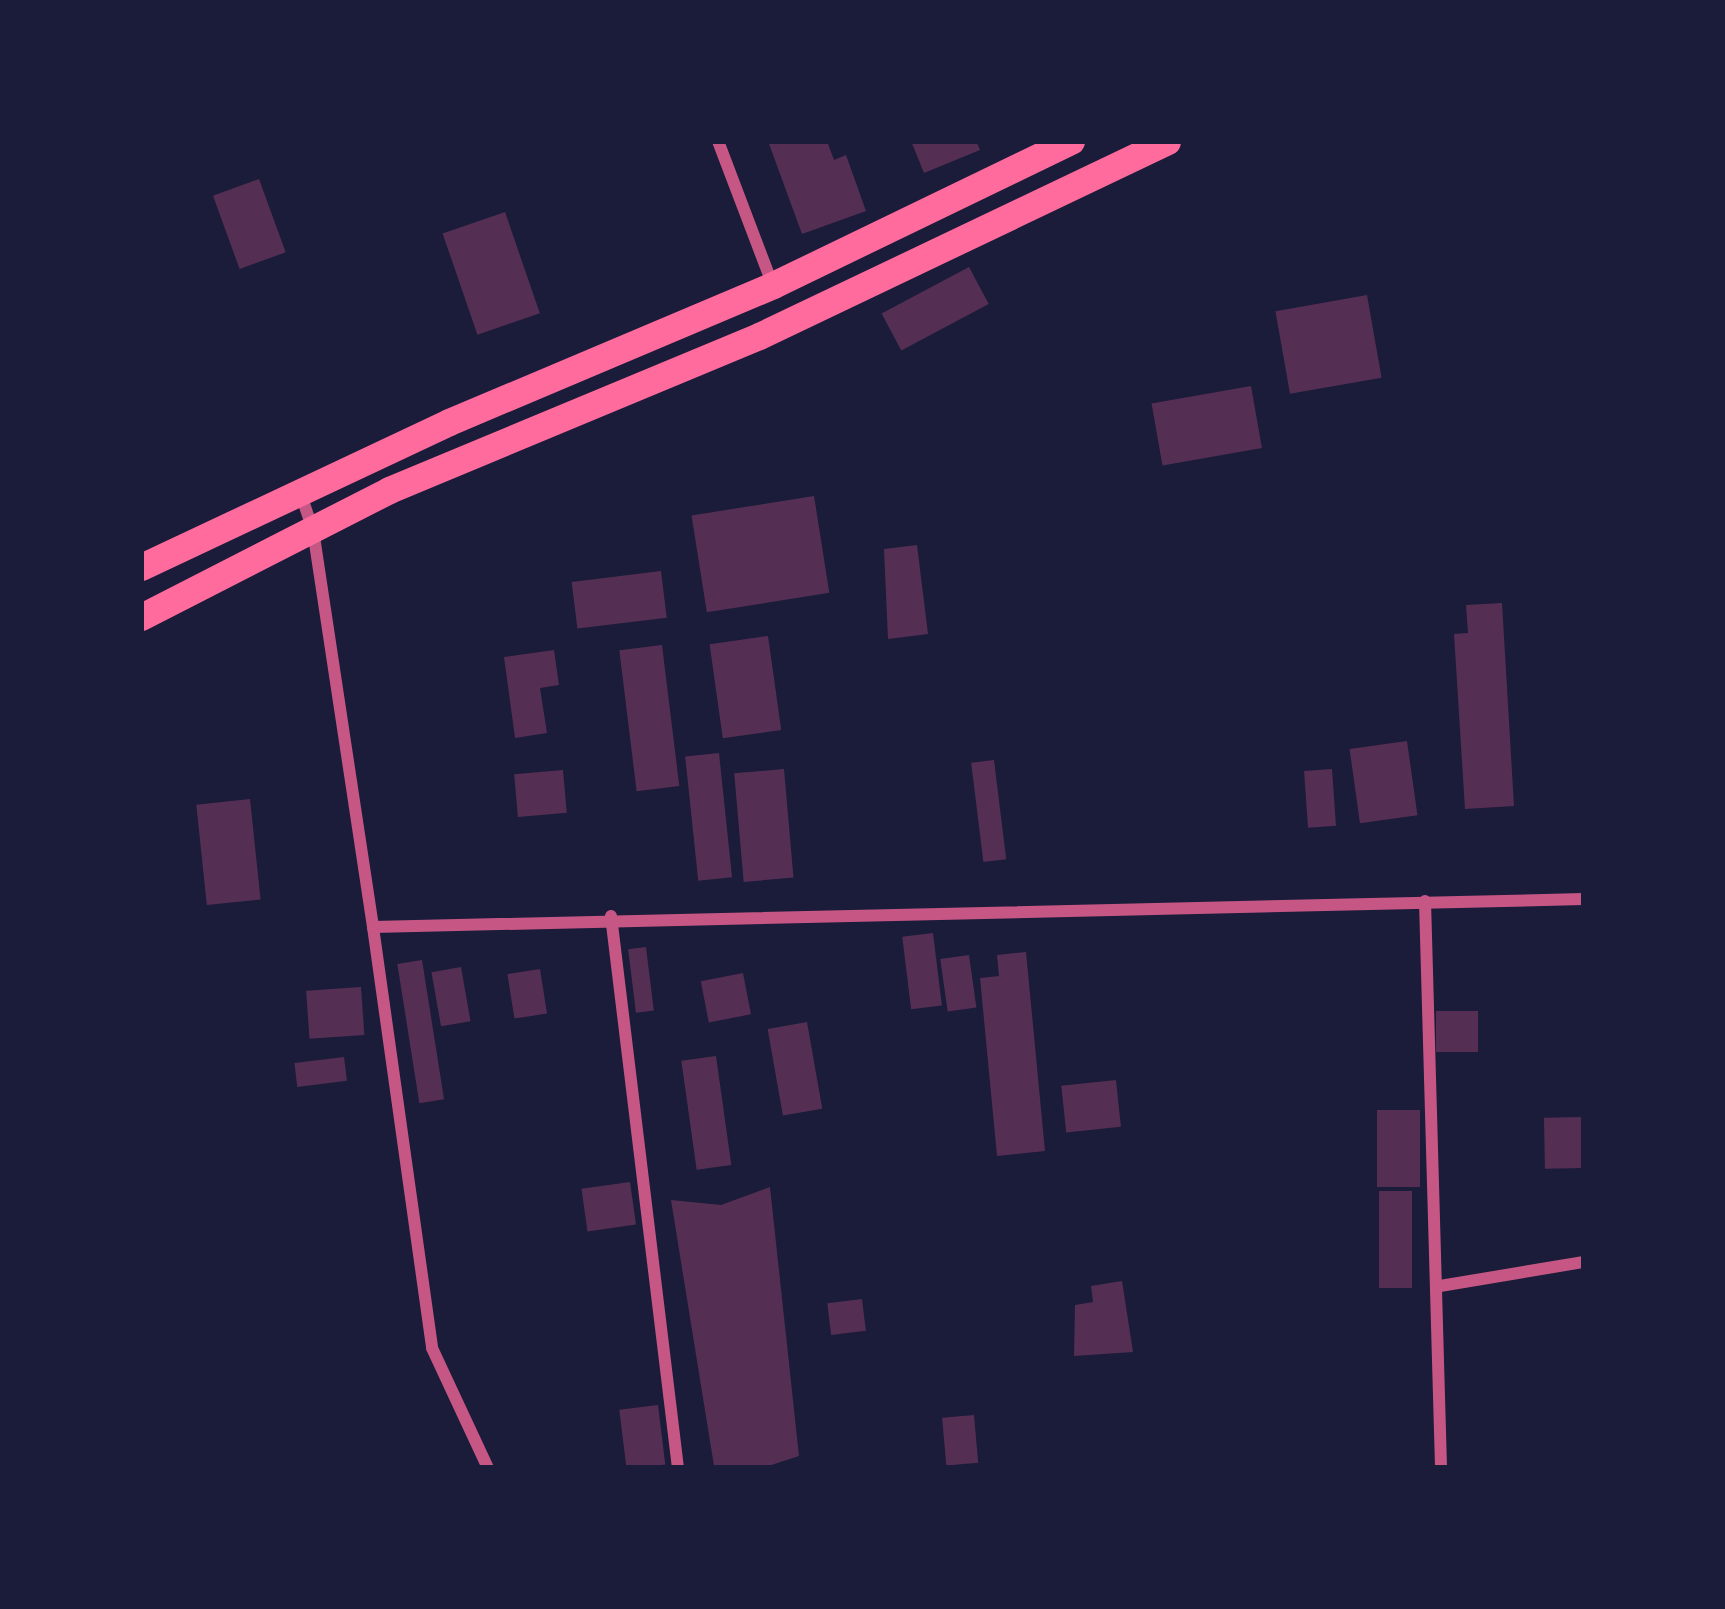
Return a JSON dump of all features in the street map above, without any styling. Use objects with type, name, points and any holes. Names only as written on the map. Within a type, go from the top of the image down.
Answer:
[{"type":"main road","points":[[141,567],[773,285],[1070,141]]},
{"type":"main road","points":[[141,617],[389,490],[759,336],[1168,141]]},
{"type":"street","points":[[718,141],[773,285]]},
{"type":"street","points":[[300,493],[313,530],[432,1348],[488,1468]]},
{"type":"street","points":[[373,926],[611,916],[1584,899]]},
{"type":"street","points":[[1426,901],[1440,1286],[1441,1468],[1429,1468]]},
{"type":"street","points":[[611,916],[678,1468]]},
{"type":"street","points":[[1440,1286],[1584,1262]]},
{"type":"building","points":[[768,141],[827,141],[834,160],[846,155],[866,211],[802,234]]},
{"type":"building","points":[[911,141],[976,141],[980,150],[924,173]]},
{"type":"building","points":[[259,179],[286,252],[240,269],[213,196]]},
{"type":"building","points":[[505,212],[540,313],[477,335],[443,233]]},
{"type":"building","points":[[969,267],[989,304],[901,351],[882,313]]},
{"type":"building","points":[[1367,295],[1382,378],[1290,394],[1275,311]]},
{"type":"building","points":[[1251,386],[1262,448],[1162,466],[1152,404]]},
{"type":"building","points":[[814,496],[829,593],[707,612],[692,515]]},
{"type":"building","points":[[917,545],[928,634],[888,639],[884,549]]},
{"type":"building","points":[[661,571],[667,618],[577,629],[572,582]]},
{"type":"building","points":[[1502,603],[1514,806],[1465,809],[1454,634],[1468,633],[1466,605]]},
{"type":"building","points":[[768,636],[781,730],[723,738],[710,644]]},
{"type":"building","points":[[662,645],[679,786],[637,791],[619,650]]},
{"type":"building","points":[[554,650],[559,685],[540,688],[547,733],[515,738],[504,657]]},
{"type":"building","points":[[1407,741],[1417,815],[1360,823],[1350,749]]},
{"type":"building","points":[[719,753],[732,877],[698,881],[685,757]]},
{"type":"building","points":[[994,760],[1006,859],[983,862],[971,763]]},
{"type":"building","points":[[784,769],[793,878],[744,882],[734,773]]},
{"type":"building","points":[[1332,769],[1336,826],[1308,828],[1304,771]]},
{"type":"building","points":[[563,770],[567,813],[518,817],[514,774]]},
{"type":"building","points":[[250,799],[261,899],[207,905],[196,805]]},
{"type":"building","points":[[933,933],[942,1005],[911,1009],[902,937]]},
{"type":"building","points":[[646,947],[654,1011],[636,1013],[628,949]]},
{"type":"building","points":[[1026,952],[1045,1151],[997,1156],[980,978],[999,976],[997,955]]},
{"type":"building","points":[[969,955],[976,1007],[948,1012],[940,959]]},
{"type":"building","points":[[422,960],[444,1099],[419,1103],[397,964]]},
{"type":"building","points":[[461,967],[471,1021],[441,1026],[431,972]]},
{"type":"building","points":[[540,969],[547,1013],[514,1019],[507,974]]},
{"type":"building","points":[[743,973],[751,1014],[709,1022],[701,981]]},
{"type":"building","points":[[361,987],[364,1035],[309,1039],[306,991]]},
{"type":"building","points":[[1436,1011],[1478,1011],[1478,1052],[1436,1052]]},
{"type":"building","points":[[807,1022],[822,1109],[783,1116],[768,1029]]},
{"type":"building","points":[[716,1056],[731,1165],[697,1170],[681,1061]]},
{"type":"building","points":[[344,1057],[347,1081],[297,1087],[294,1063]]},
{"type":"building","points":[[1116,1080],[1121,1127],[1066,1132],[1061,1086]]},
{"type":"building","points":[[1377,1110],[1420,1110],[1420,1187],[1377,1187]]},
{"type":"building","points":[[1583,1117],[1584,1168],[1545,1169],[1544,1118]]},
{"type":"building","points":[[630,1182],[636,1225],[587,1231],[581,1189]]},
{"type":"building","points":[[770,1187],[799,1456],[762,1468],[714,1466],[671,1200],[721,1205]]},
{"type":"building","points":[[1379,1191],[1412,1191],[1412,1288],[1379,1288]]},
{"type":"building","points":[[1122,1281],[1133,1352],[1074,1356],[1075,1305],[1093,1302],[1091,1286]]},
{"type":"building","points":[[862,1299],[866,1331],[831,1335],[827,1303]]},
{"type":"building","points":[[658,1405],[665,1465],[626,1468],[619,1410]]},
{"type":"building","points":[[974,1415],[978,1463],[946,1466],[942,1418]]}]
